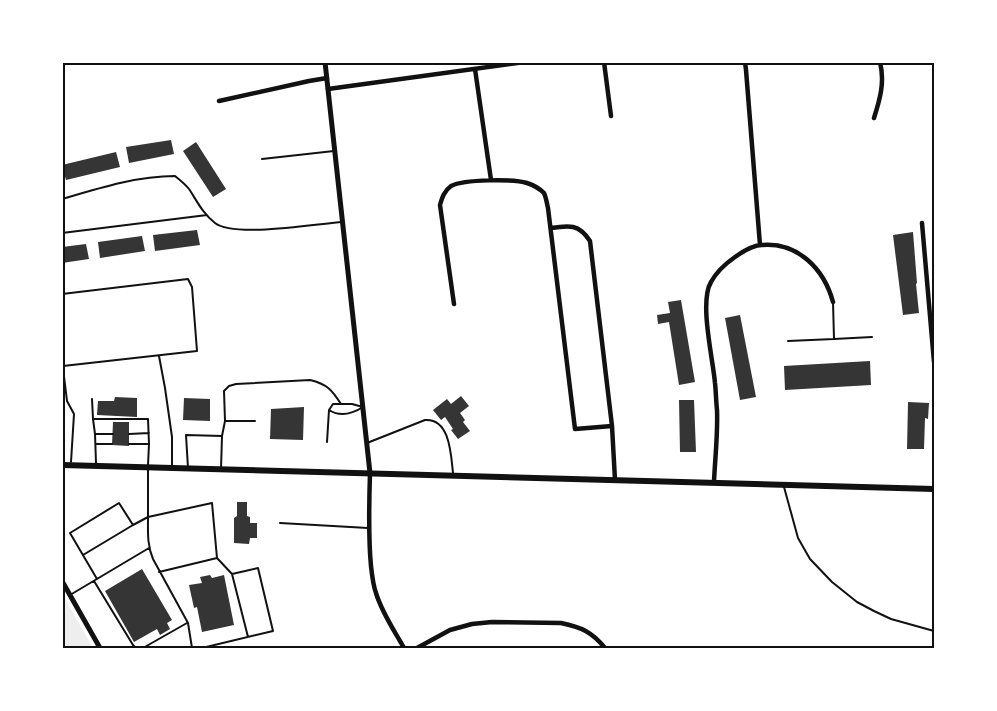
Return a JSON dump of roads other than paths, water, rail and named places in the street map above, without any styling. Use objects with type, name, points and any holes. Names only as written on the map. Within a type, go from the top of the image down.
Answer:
[{"type":"main road","points":[[62,465],[934,489]]},
{"type":"street","points":[[325,62],[370,474],[369,528],[371,564],[376,592],[388,620],[404,648]]},
{"type":"street","points":[[328,89],[526,62]]},
{"type":"street","points":[[604,62],[611,116]]},
{"type":"street","points":[[745,62],[760,245]]},
{"type":"street","points":[[874,118],[883,86],[880,62]]},
{"type":"street","points":[[476,69],[491,180]]},
{"type":"street","points":[[219,101],[327,78]]},
{"type":"street","points":[[454,304],[440,206],[444,192],[451,186],[458,184],[491,180],[528,183],[537,188],[544,194],[548,208],[575,429],[612,426]]},
{"type":"street","points":[[922,223],[934,362]]},
{"type":"street","points":[[551,228],[571,226],[584,232],[590,241],[612,426],[615,480]]},
{"type":"street","points":[[714,482],[717,412],[716,384],[706,312],[708,288],[717,273],[728,262],[746,250],[760,245],[774,245],[800,254],[810,262],[822,276],[830,290],[833,302]]},
{"type":"street","points":[[62,582],[100,648]]},
{"type":"street","points":[[417,648],[460,626],[512,622],[572,625],[591,634],[604,648]]},
{"type":"lane","points":[[262,159],[334,151]]},
{"type":"lane","points":[[62,199],[106,186],[147,178],[175,176],[189,190],[207,215],[217,225],[222,227],[250,231],[342,222]]},
{"type":"lane","points":[[62,233],[207,215]]},
{"type":"lane","points":[[62,294],[188,279],[192,287],[197,351],[63,366]]},
{"type":"lane","points":[[833,302],[834,339]]},
{"type":"lane","points":[[788,341],[872,336]]},
{"type":"lane","points":[[159,355],[166,388],[172,437],[172,468]]},
{"type":"lane","points":[[62,360],[67,401],[74,414],[71,465]]},
{"type":"lane","points":[[221,469],[222,436],[225,421],[224,391],[230,386],[236,384],[310,380],[327,386],[334,392],[341,404]]},
{"type":"lane","points":[[92,399],[96,466]]},
{"type":"lane","points":[[327,442],[329,410],[333,404],[352,404],[363,407]]},
{"type":"lane","points":[[329,410],[336,414],[353,413],[363,407]]},
{"type":"lane","points":[[94,419],[148,419],[149,548],[153,559],[188,623],[192,648]]},
{"type":"lane","points":[[367,444],[424,420],[432,419],[442,426],[447,436],[453,476]]},
{"type":"lane","points":[[225,421],[255,421]]},
{"type":"lane","points":[[129,434],[149,433]]},
{"type":"lane","points":[[95,434],[113,434]]},
{"type":"lane","points":[[188,468],[186,435],[222,436]]},
{"type":"lane","points":[[96,444],[112,444]]},
{"type":"lane","points":[[128,444],[149,444]]},
{"type":"lane","points":[[784,484],[798,538],[810,560],[832,582],[857,602],[874,611],[891,619],[934,630]]},
{"type":"lane","points":[[97,579],[70,533],[119,503],[132,525]]},
{"type":"lane","points":[[83,555],[148,517],[212,503],[217,558],[232,574],[248,638]]},
{"type":"lane","points":[[280,523],[369,528]]},
{"type":"lane","points":[[70,595],[149,548]]},
{"type":"lane","points":[[160,572],[217,558]]},
{"type":"lane","points":[[202,648],[273,631],[258,568],[232,574]]},
{"type":"lane","points":[[94,581],[132,645],[136,648],[143,648],[188,623]]}]
